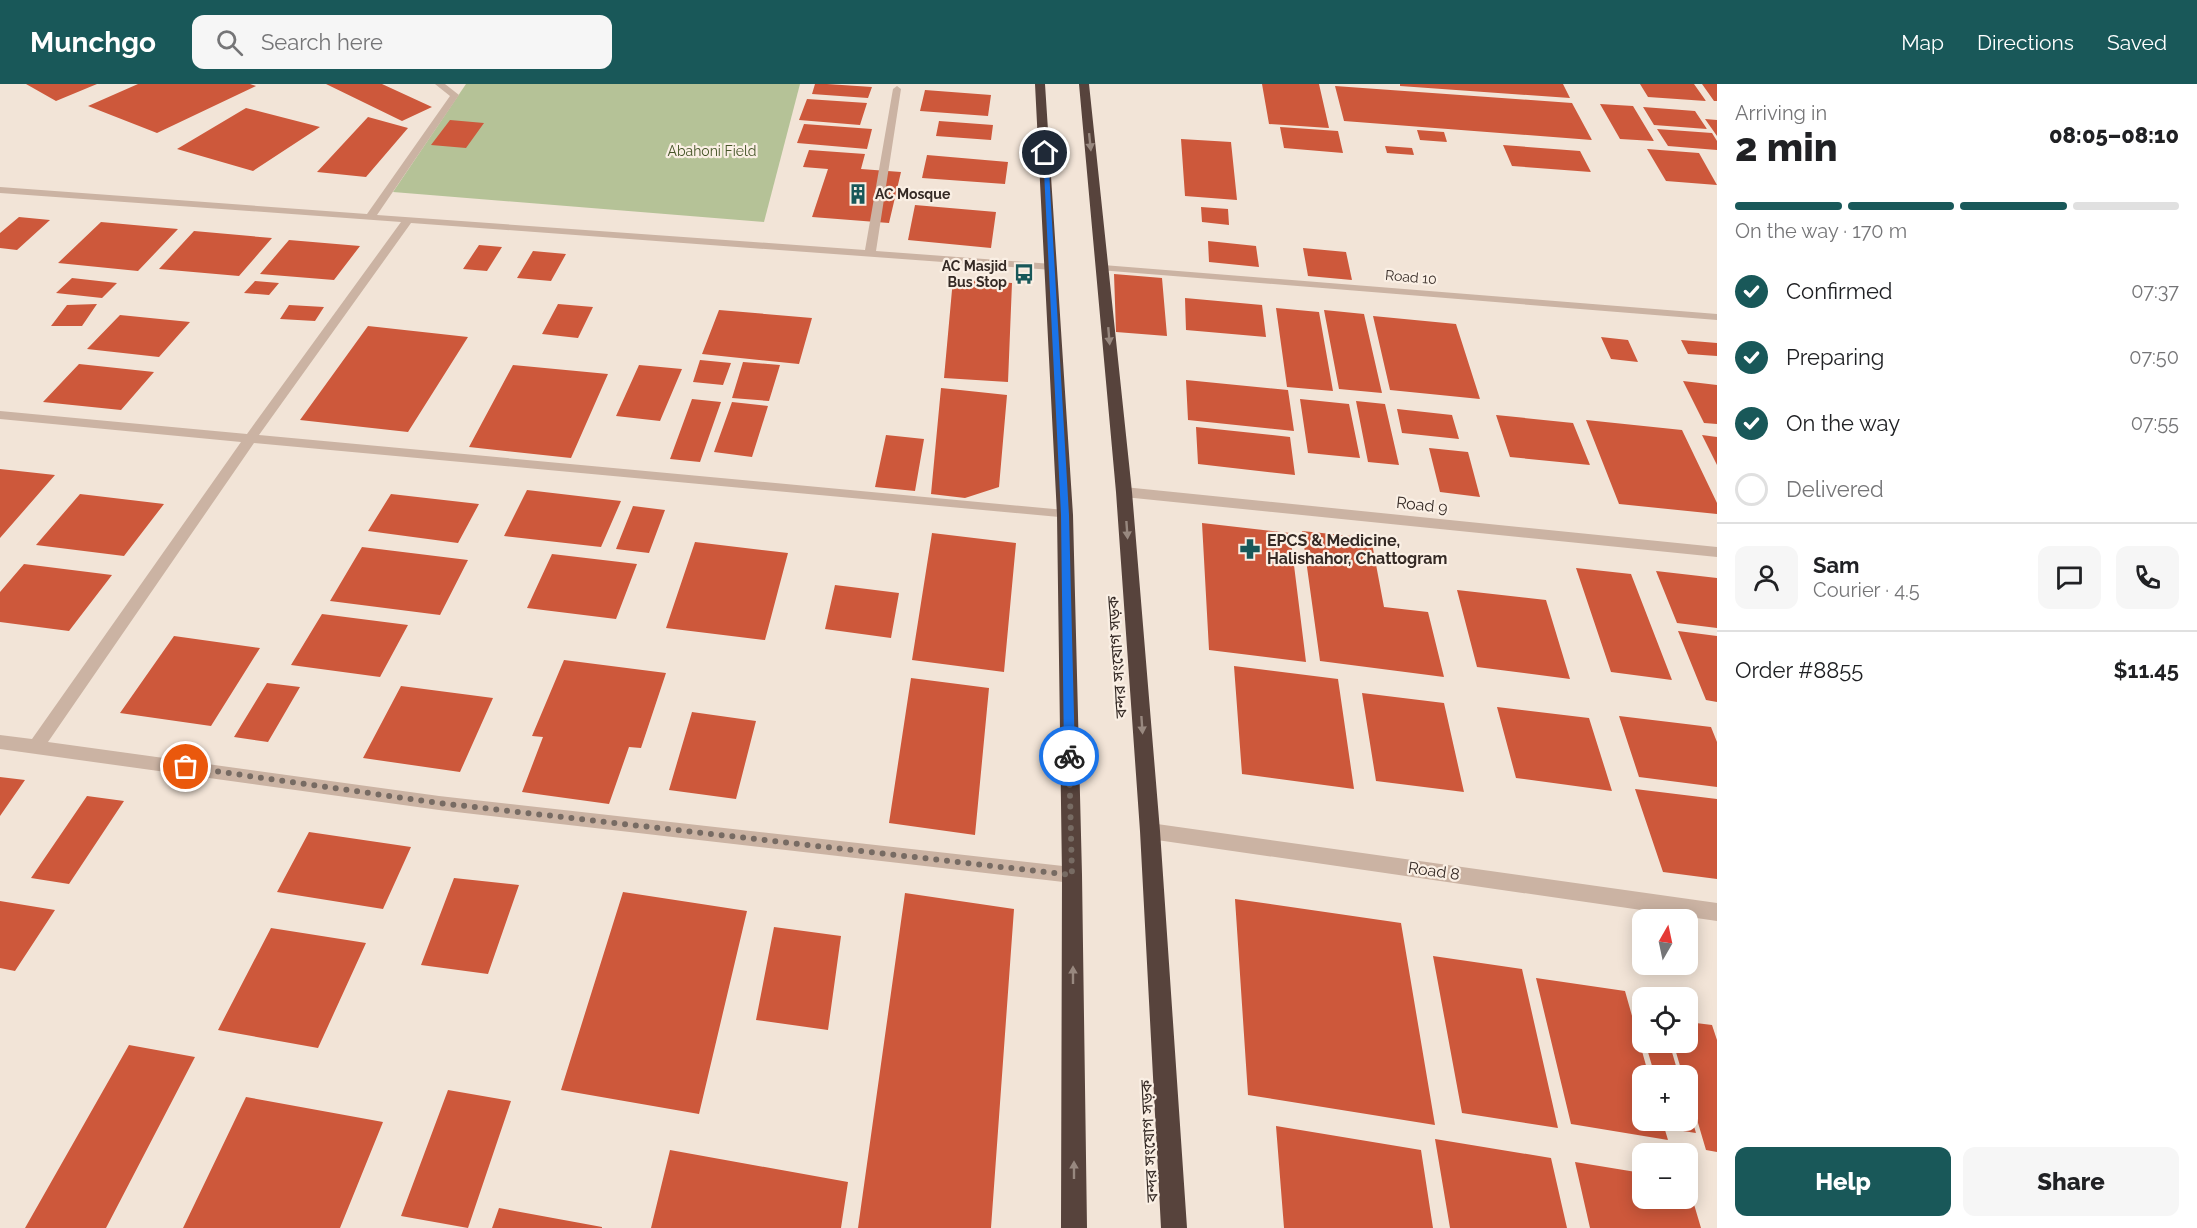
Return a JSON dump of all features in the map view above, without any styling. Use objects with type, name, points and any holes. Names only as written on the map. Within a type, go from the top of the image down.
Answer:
[{"type":"highway","points":[[1040,84],[1065,515],[1072,875],[1074,1228]]},
{"type":"highway","name":"বন্দর সংযোগ সড়ক","points":[[1084,84],[1124,492],[1150,831],[1174,1228]]},
{"type":"street","points":[[370,217],[455,95],[439,84]]},
{"type":"street","points":[[870,254],[897,89]]},
{"type":"street","points":[[0,190],[1052,267]]},
{"type":"street","points":[[36,746],[250,439],[408,220]]},
{"type":"street","name":"Road 10","points":[[1102,268],[1717,317]]},
{"type":"street","points":[[0,415],[1065,515]]},
{"type":"street","name":"Road 9","points":[[1124,492],[1717,552]]},
{"type":"street","points":[[0,742],[439,803],[1072,875]]},
{"type":"street","name":"Road 8","points":[[1150,831],[1717,912]]},
{"type":"green space","name":"Abahoni Field","points":[[466,84],[800,84],[764,222],[393,192]]},
{"type":"building","points":[[26,84],[97,84],[56,101]]},
{"type":"building","points":[[138,84],[250,84],[256,86],[157,133],[88,106]]},
{"type":"building","points":[[326,84],[382,84],[432,107],[402,121]]},
{"type":"building","points":[[815,84],[872,87],[868,98],[812,94]]},
{"type":"building","points":[[1262,84],[1319,84],[1329,128],[1269,124]]},
{"type":"building","points":[[1400,84],[1563,84],[1570,98],[1400,86]]},
{"type":"building","points":[[1640,84],[1694,84],[1706,101],[1648,97]]},
{"type":"building","points":[[1702,84],[1717,84],[1717,101],[1714,101]]},
{"type":"building","points":[[1335,86],[1572,103],[1592,140],[1344,121]]},
{"type":"building","points":[[925,90],[991,95],[988,116],[920,111]]},
{"type":"building","points":[[807,99],[867,103],[860,125],[799,120]]},
{"type":"building","points":[[1600,104],[1633,106],[1654,141],[1620,139]]},
{"type":"building","points":[[1643,107],[1695,111],[1707,129],[1654,125]]},
{"type":"building","points":[[246,108],[320,127],[253,171],[177,149]]},
{"type":"building","points":[[368,117],[408,128],[366,177],[317,172]]},
{"type":"building","points":[[1705,119],[1717,120],[1717,136]]},
{"type":"building","points":[[450,120],[484,123],[466,148],[431,145]]},
{"type":"building","points":[[939,121],[993,125],[991,140],[936,136]]},
{"type":"building","points":[[804,124],[872,129],[867,149],[797,143]]},
{"type":"building","points":[[1280,127],[1338,131],[1343,153],[1284,148]]},
{"type":"building","points":[[1657,129],[1712,133],[1717,141],[1717,150],[1668,146]]},
{"type":"building","points":[[1417,130],[1444,132],[1447,142],[1420,140]]},
{"type":"building","points":[[1181,139],[1231,142],[1237,200],[1185,196]]},
{"type":"building","points":[[1503,145],[1580,151],[1591,172],[1512,166]]},
{"type":"building","points":[[1385,146],[1412,148],[1414,155],[1387,153]]},
{"type":"building","points":[[1647,149],[1699,153],[1717,185],[1666,181]]},
{"type":"building","name":"AC Mosque","points":[[809,150],[865,154],[861,169],[901,172],[889,223],[812,217],[828,169],[803,167]]},
{"type":"building","points":[[927,155],[1008,162],[1005,184],[922,178]]},
{"type":"building","points":[[915,205],[996,212],[991,248],[908,240]]},
{"type":"building","points":[[1201,207],[1228,209],[1229,225],[1202,222]]},
{"type":"building","points":[[19,217],[50,220],[17,250],[0,248],[0,233]]},
{"type":"building","points":[[101,222],[178,229],[138,271],[58,263]]},
{"type":"building","points":[[194,231],[272,238],[239,276],[159,269]]},
{"type":"building","points":[[289,240],[360,246],[334,280],[260,274]]},
{"type":"building","points":[[1208,241],[1256,246],[1259,267],[1209,262]]},
{"type":"building","points":[[479,245],[502,247],[487,271],[463,269]]},
{"type":"building","points":[[1303,248],[1346,252],[1352,280],[1308,276]]},
{"type":"building","points":[[533,251],[566,254],[551,281],[517,278]]},
{"type":"building","points":[[1114,274],[1162,278],[1167,336],[1116,332]]},
{"type":"building","points":[[72,278],[117,283],[102,298],[56,293]]},
{"type":"building","points":[[953,279],[1012,283],[1008,382],[944,378]]},
{"type":"building","points":[[255,281],[279,283],[269,295],[244,293]]},
{"type":"building","points":[[1185,298],[1262,305],[1266,337],[1186,330]]},
{"type":"building","points":[[97,304],[82,326],[51,326],[67,305]]},
{"type":"building","points":[[558,304],[593,307],[578,338],[542,334]]},
{"type":"building","points":[[289,305],[324,307],[315,321],[280,319]]},
{"type":"building","points":[[1276,308],[1319,312],[1333,391],[1287,387]]},
{"type":"building","points":[[719,310],[812,318],[799,364],[702,354]]},
{"type":"building","points":[[1324,310],[1364,314],[1382,393],[1339,389]]},
{"type":"building","points":[[120,315],[190,322],[159,357],[87,349]]},
{"type":"building","points":[[1373,316],[1456,324],[1480,399],[1390,390]]},
{"type":"building","points":[[368,326],[468,337],[408,432],[300,420]]},
{"type":"building","points":[[1601,337],[1628,340],[1638,362],[1611,359]]},
{"type":"building","points":[[1681,340],[1717,343],[1717,356],[1688,354]]},
{"type":"building","points":[[700,360],[731,363],[723,385],[693,382]]},
{"type":"building","points":[[743,362],[780,365],[769,401],[732,398]]},
{"type":"building","points":[[79,364],[154,372],[121,410],[43,402]]},
{"type":"building","points":[[513,365],[608,374],[571,458],[469,447]]},
{"type":"building","points":[[639,365],[682,369],[660,421],[616,416]]},
{"type":"building","points":[[1186,380],[1288,390],[1294,431],[1188,420]]},
{"type":"building","points":[[1683,381],[1717,385],[1717,424],[1704,423]]},
{"type":"building","points":[[941,388],[1007,395],[999,487],[965,498],[931,494]]},
{"type":"building","points":[[692,399],[721,402],[700,462],[670,459]]},
{"type":"building","points":[[1300,399],[1349,404],[1360,458],[1308,453]]},
{"type":"building","points":[[1356,401],[1385,404],[1399,465],[1368,462]]},
{"type":"building","points":[[732,402],[768,406],[752,457],[714,452]]},
{"type":"building","points":[[1397,409],[1452,415],[1459,439],[1402,433]]},
{"type":"building","points":[[1496,415],[1573,423],[1590,465],[1510,457]]},
{"type":"building","points":[[1586,420],[1682,430],[1717,503],[1717,514],[1619,504]]},
{"type":"building","points":[[1196,427],[1290,437],[1295,475],[1198,464]]},
{"type":"building","points":[[886,435],[924,439],[915,491],[875,487]]},
{"type":"building","points":[[1702,435],[1717,437],[1717,465]]},
{"type":"building","points":[[1429,448],[1468,452],[1480,497],[1440,492]]},
{"type":"building","points":[[0,469],[55,475],[0,538]]},
{"type":"building","points":[[527,490],[621,501],[601,547],[504,536]]},
{"type":"building","points":[[80,494],[164,504],[124,556],[36,545]]},
{"type":"building","points":[[391,494],[479,504],[458,543],[368,531]]},
{"type":"building","points":[[633,506],[665,510],[649,553],[616,549]]},
{"type":"building","points":[[1202,523],[1290,533],[1306,662],[1209,650]]},
{"type":"building","points":[[1302,531],[1371,538],[1384,607],[1428,612],[1444,677],[1320,661]]},
{"type":"building","points":[[932,533],[1016,543],[1004,672],[912,660]]},
{"type":"building","points":[[695,542],[788,553],[765,640],[666,628]]},
{"type":"building","points":[[362,547],[468,560],[440,615],[330,601]]},
{"type":"building","points":[[552,554],[637,564],[616,619],[527,608]]},
{"type":"building","points":[[24,564],[112,575],[69,631],[0,622],[0,592]]},
{"type":"building","points":[[1576,568],[1631,574],[1672,680],[1611,672]]},
{"type":"building","points":[[1656,571],[1717,578],[1717,628],[1677,623]]},
{"type":"building","points":[[835,585],[899,593],[891,638],[825,629]]},
{"type":"building","points":[[1457,590],[1546,600],[1570,679],[1477,667]]},
{"type":"building","points":[[322,614],[408,625],[380,677],[291,665]]},
{"type":"building","points":[[1678,631],[1717,636],[1717,702],[1706,700]]},
{"type":"building","points":[[174,636],[260,648],[211,726],[120,713]]},
{"type":"building","points":[[564,660],[666,673],[641,748],[629,747],[609,804],[522,792],[543,737],[532,736]]},
{"type":"building","points":[[1234,666],[1338,679],[1354,789],[1242,774]]},
{"type":"building","points":[[911,678],[989,688],[975,835],[889,823]]},
{"type":"building","points":[[267,683],[300,687],[268,742],[234,737]]},
{"type":"building","points":[[401,686],[493,698],[460,772],[363,758]]},
{"type":"building","points":[[1362,693],[1444,703],[1464,792],[1376,781]]},
{"type":"building","points":[[1497,707],[1589,718],[1612,791],[1516,778]]},
{"type":"building","points":[[692,712],[756,721],[736,799],[669,790]]},
{"type":"building","points":[[1619,716],[1711,727],[1717,742],[1717,787],[1639,777]]},
{"type":"building","points":[[0,777],[25,780],[0,816]]},
{"type":"building","points":[[1635,789],[1717,799],[1717,879],[1663,872]]},
{"type":"building","points":[[87,796],[124,801],[69,884],[31,878]]},
{"type":"building","points":[[309,832],[411,847],[383,909],[277,892]]},
{"type":"building","points":[[454,878],[519,885],[488,974],[421,965]]},
{"type":"building","points":[[623,892],[747,911],[699,1114],[561,1090]]},
{"type":"building","points":[[905,893],[1014,909],[991,1228],[858,1228]]},
{"type":"building","points":[[1235,899],[1401,923],[1435,1125],[1248,1095]]},
{"type":"building","points":[[0,901],[55,910],[15,971],[0,968]]},
{"type":"building","points":[[774,927],[841,936],[828,1030],[756,1020]]},
{"type":"building","points":[[271,928],[366,943],[318,1048],[218,1030]]},
{"type":"building","points":[[1433,956],[1522,969],[1558,1128],[1462,1113]]},
{"type":"building","points":[[1536,978],[1625,991],[1632,1016],[1632,1053],[1643,1053],[1646,1065],[1632,1065],[1632,1131],[1665,1131],[1668,1140],[1571,1124]]},
{"type":"building","points":[[1698,1023],[1712,1025],[1717,1040],[1717,1152],[1706,1150],[1698,1123],[1698,1065],[1680,1065],[1676,1053],[1698,1053]]},
{"type":"building","points":[[129,1045],[195,1057],[106,1228],[25,1228]]},
{"type":"building","points":[[1648,1053],[1672,1053],[1676,1065],[1652,1065]]},
{"type":"building","points":[[448,1090],[511,1101],[468,1228],[401,1216]]},
{"type":"building","points":[[246,1097],[383,1122],[340,1228],[183,1228]]},
{"type":"building","points":[[1276,1126],[1421,1150],[1433,1228],[1284,1228]]},
{"type":"building","points":[[1435,1139],[1551,1158],[1567,1228],[1450,1228]]},
{"type":"building","points":[[670,1150],[848,1182],[841,1228],[651,1228]]},
{"type":"building","points":[[1575,1162],[1632,1171],[1632,1209],[1695,1209],[1701,1228],[1590,1228]]},
{"type":"building","points":[[499,1208],[602,1227],[602,1228],[492,1228]]},
{"type":"way so far","points":[[186,767],[439,803],[1072,875],[1069,756]]},
{"type":"place","name":"AC Mosque","points":[[858,194]]},
{"type":"place","name":"AC Masjid Bus Stop","points":[[1024,274]]},
{"type":"place","name":"EPCS & Medicine, Halishahor, Chattogram","points":[[1250,549]]},
{"type":"route","points":[[1045,153],[1065,515],[1069,756]]}]
